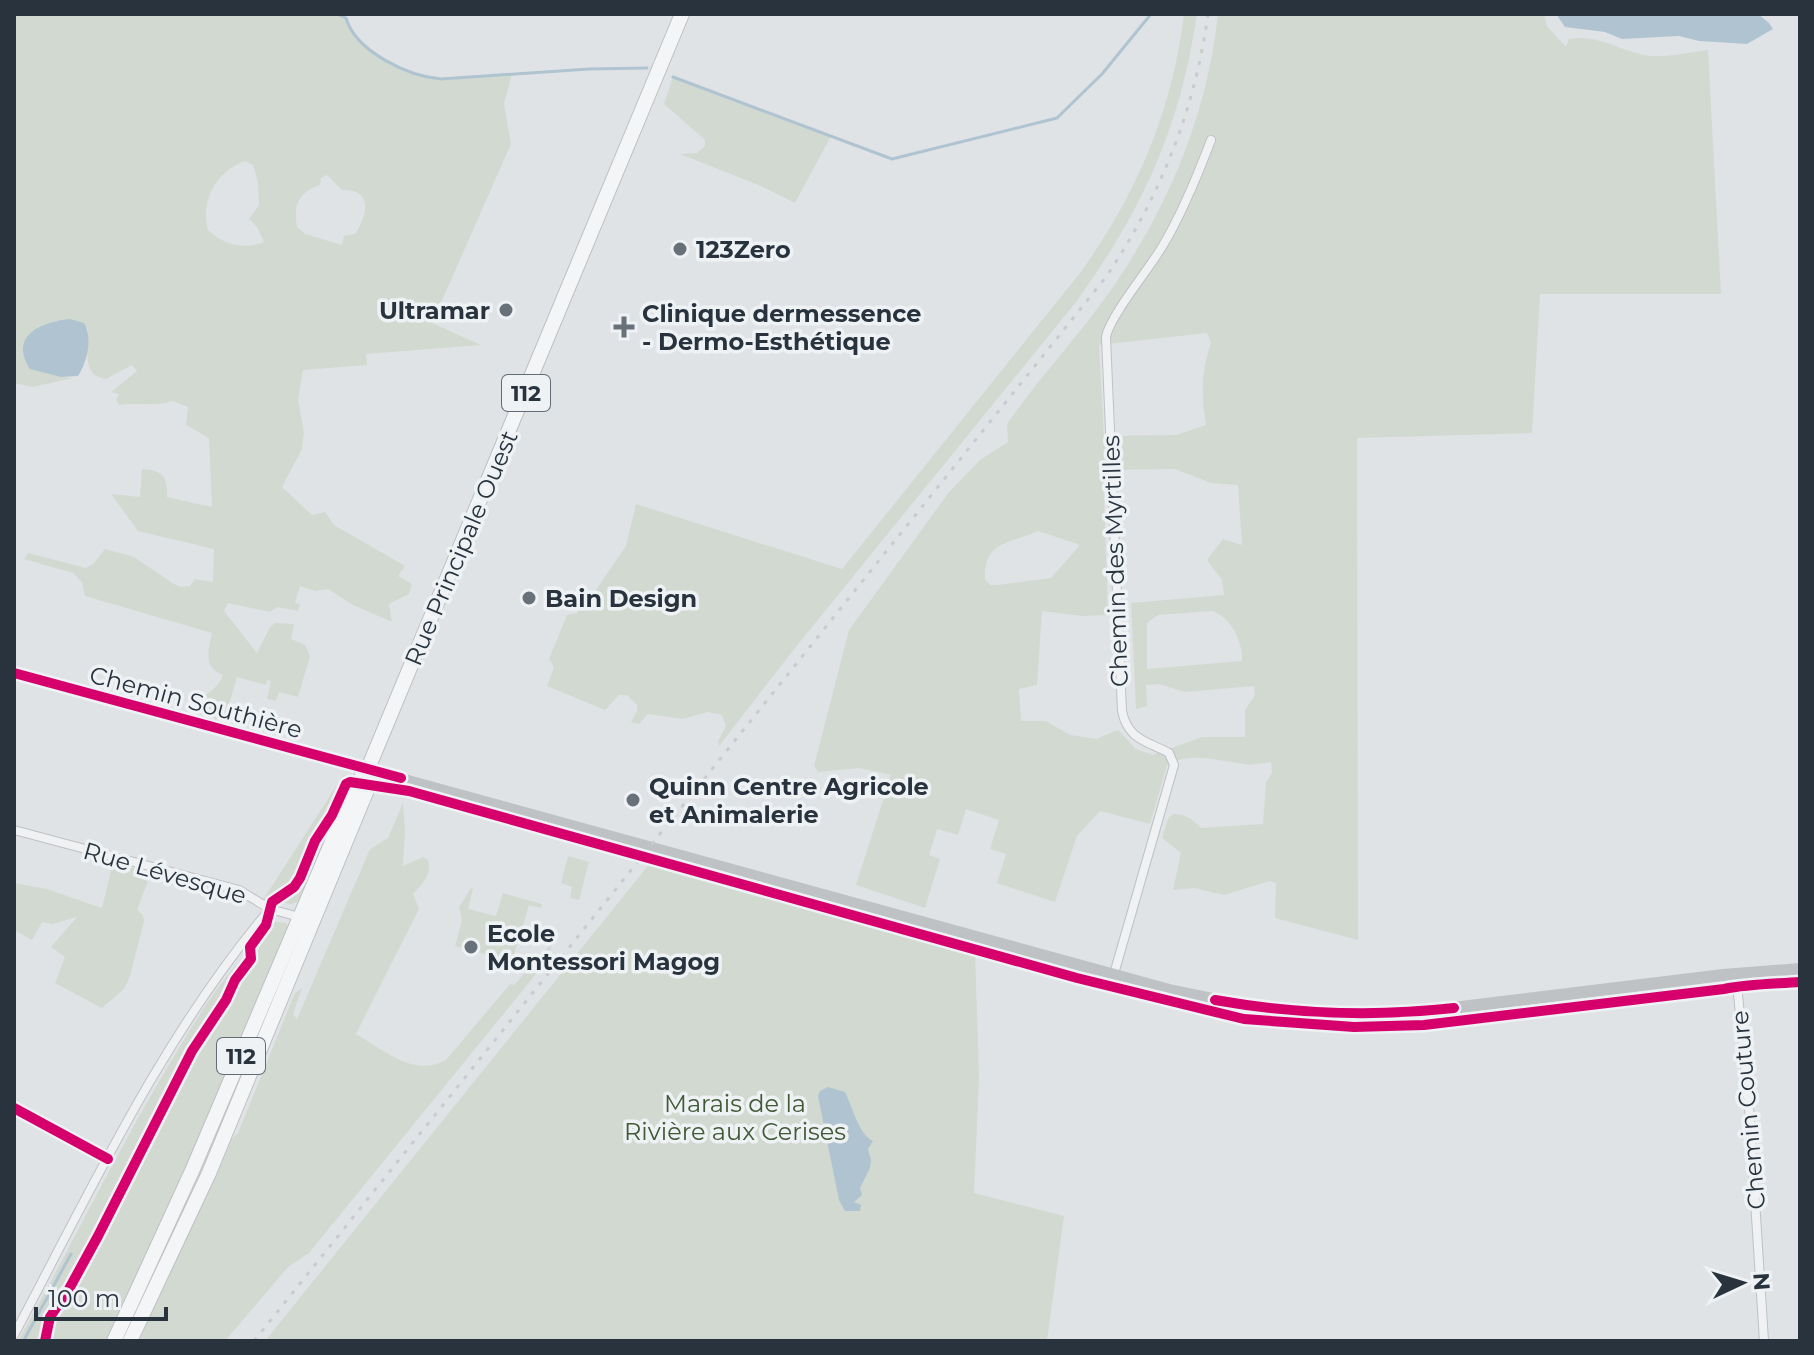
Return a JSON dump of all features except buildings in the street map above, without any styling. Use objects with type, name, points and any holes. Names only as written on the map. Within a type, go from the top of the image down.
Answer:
[{"type":"main road","name":"Rue Principale Ouest","points":[[114,1341],[369,785],[367,771],[682,14]]},
{"type":"main road","name":"Rue Principale Ouest","points":[[130,1341],[209,1173],[307,920]]},
{"type":"street","name":"Chemin des Myrtilles","points":[[1114,974],[1174,765],[1169,753],[1133,735],[1122,711],[1106,337],[1112,319],[1172,230],[1211,140]]},
{"type":"street","name":"Chemin Southière","points":[[14,673],[1183,993],[1236,1004],[1312,1012],[1445,1009],[1800,969]]},
{"type":"street","name":"Rue Lévesque","points":[[14,830],[239,890],[270,909],[307,920]]},
{"type":"street","points":[[14,1335],[108,1159],[187,1024],[270,909]]},
{"type":"street","name":"Chemin Couture","points":[[1736,974],[1749,1107],[1764,1341]]},
{"type":"street","points":[[14,1108],[108,1159]]},
{"type":"green space","points":[[14,14],[337,14],[346,18],[354,32],[369,47],[408,71],[440,78],[512,74],[504,104],[511,144],[432,323],[481,345],[366,354],[367,365],[303,370],[298,400],[304,433],[302,449],[282,487],[312,515],[325,512],[334,525],[405,566],[398,576],[412,584],[409,594],[389,604],[392,622],[351,604],[328,589],[315,591],[300,586],[295,603],[300,604],[298,611],[278,607],[270,612],[228,603],[224,611],[257,653],[275,623],[294,624],[291,639],[305,645],[310,656],[298,697],[279,692],[276,701],[267,699],[271,681],[267,680],[266,685],[237,677],[224,721],[190,711],[223,675],[210,663],[208,652],[212,633],[85,596],[82,582],[73,573],[24,559],[28,553],[86,568],[105,549],[134,557],[181,587],[190,586],[195,579],[213,582],[214,549],[138,531],[111,494],[140,497],[142,469],[159,473],[165,479],[167,497],[212,507],[209,438],[186,425],[188,407],[173,401],[119,405],[116,400],[119,394],[111,392],[137,371],[132,365],[106,379],[92,372],[88,359],[87,327],[61,377],[73,378],[33,387],[14,383]],"holes":[[[245,161],[253,165],[258,182],[259,205],[249,219],[264,242],[241,246],[227,242],[208,230],[206,208],[218,180]],[[327,175],[342,190],[359,194],[365,204],[363,219],[355,234],[344,236],[342,245],[305,234],[297,227],[299,200],[307,191],[320,185],[321,178]]]},
{"type":"green space","points":[[1184,14],[1197,14],[1190,55],[1169,131],[1139,200],[1100,268],[1076,302],[719,746],[718,741],[726,726],[722,715],[708,712],[682,719],[648,714],[639,724],[631,722],[637,705],[627,695],[619,695],[605,710],[547,686],[554,667],[549,659],[567,615],[577,613],[584,598],[589,600],[626,546],[636,504],[842,569],[1080,273],[1119,213],[1161,118],[1171,84]]},
{"type":"green space","points":[[1218,14],[1544,14],[1547,26],[1566,47],[1569,39],[1579,38],[1651,56],[1708,50],[1721,294],[1540,294],[1532,433],[1357,438],[1358,940],[1275,918],[1276,883],[1270,881],[1224,895],[1194,888],[1173,890],[1181,853],[1162,838],[1168,819],[1173,814],[1182,815],[1201,828],[1263,824],[1271,762],[1247,765],[1195,758],[1167,765],[1150,824],[1100,811],[1077,836],[1055,902],[997,883],[1006,854],[990,849],[999,820],[966,809],[958,835],[937,829],[929,855],[940,859],[925,908],[856,885],[891,775],[859,768],[818,772],[814,766],[849,630],[949,492],[980,460],[1008,442],[1007,424],[1096,311],[1129,262],[1149,230],[1181,161],[1194,126],[1213,52]],"holes":[[[1207,333],[1211,343],[1203,384],[1206,425],[1176,435],[1104,436],[1099,345]],[[1175,469],[1211,483],[1238,485],[1242,545],[1223,539],[1207,560],[1222,580],[1224,595],[1131,603],[1136,709],[1147,706],[1146,685],[1159,684],[1185,692],[1254,686],[1255,695],[1245,710],[1245,737],[1202,737],[1153,755],[1136,749],[1118,730],[1096,739],[1070,735],[1046,721],[1021,721],[1019,689],[1037,685],[1042,611],[1082,616],[1108,615],[1103,470]],[[1038,531],[1080,545],[1051,578],[991,585],[985,580],[988,558],[1008,542]],[[1212,611],[1219,614],[1234,631],[1242,661],[1147,669],[1147,623],[1158,615]]]},
{"type":"green space","points":[[673,77],[831,136],[795,203],[680,154],[697,153],[705,146],[705,140],[664,104]]},
{"type":"green space","points":[[344,774],[350,786],[301,900],[292,904],[263,900]]},
{"type":"green space","points":[[403,803],[403,866],[423,857],[428,860],[429,870],[413,894],[419,909],[356,1034],[400,1060],[422,1066],[434,1065],[446,1060],[510,984],[514,985],[552,943],[549,958],[309,1253],[288,1267],[225,1341],[139,1341],[232,1139],[238,1133],[295,993],[302,988],[293,1014],[297,1019],[370,849],[388,838]]},
{"type":"green space","points":[[568,856],[589,862],[579,900],[570,898],[572,887],[561,883]]},
{"type":"green space","points":[[113,862],[151,873],[137,910],[144,921],[130,976],[124,989],[102,1008],[55,983],[65,957],[51,947],[77,917],[53,924],[42,922],[32,940],[14,930],[14,883],[47,889],[102,908]]},
{"type":"green space","name":"Marais de la Rivière aux Cerises","points":[[651,862],[975,952],[979,1078],[974,1193],[1064,1216],[1047,1341],[265,1341]]},
{"type":"green space","points":[[471,888],[468,909],[496,916],[503,893],[542,904],[541,908],[529,905],[512,961],[455,946],[462,920],[459,907]]},
{"type":"green space","points":[[275,922],[286,923],[289,928],[202,1137],[109,1341],[18,1341],[187,1034],[225,978]]},
{"type":"water","points":[[1556,14],[1758,14],[1773,29],[1747,44],[1699,41],[1679,36],[1622,39],[1605,32],[1565,27]]},
{"type":"water","points":[[70,319],[84,323],[88,336],[86,357],[78,376],[61,377],[30,369],[23,347],[31,332],[49,323]]},
{"type":"water","points":[[828,1087],[845,1092],[860,1127],[873,1141],[868,1149],[870,1168],[860,1188],[862,1195],[854,1202],[861,1205],[860,1211],[845,1211],[839,1200],[818,1096]]},
{"type":"waterway","points":[[337,14],[346,18],[360,41],[372,51],[399,67],[428,77],[441,79],[647,68]]},
{"type":"waterway","points":[[673,77],[892,159],[1057,118],[1102,74],[1151,14]]},
{"type":"waterway","points":[[24,1340],[71,1254]]},
{"type":"railway","points":[[254,1341],[1106,277],[1143,216],[1172,152],[1194,84],[1208,14]]},
{"type":"cycle path","points":[[14,673],[401,778]]},
{"type":"cycle path","points":[[45,1341],[50,1317],[98,1236],[192,1051],[251,959],[250,947],[266,925],[272,902],[294,887],[300,878],[315,841],[332,815],[346,784],[350,782],[409,791],[1077,978],[1244,1019],[1354,1027],[1424,1025],[1743,986],[1800,982]]},
{"type":"cycle path","points":[[1215,1000],[1334,1013],[1394,1013],[1454,1008]]},
{"type":"cycle path","points":[[14,1108],[108,1159]]},
{"type":"place","name":"123Zero","points":[[680,249]]},
{"type":"place","name":"Ultramar","points":[[506,310]]},
{"type":"place","name":"Clinique dermessence - Dermo-Esthétique","points":[[624,327]]},
{"type":"place","name":"Bain Design","points":[[529,598]]},
{"type":"place","name":"Quinn Centre Agricole et Animalerie","points":[[633,800]]},
{"type":"place","name":"Ecole Montessori Magog","points":[[471,947]]}]
